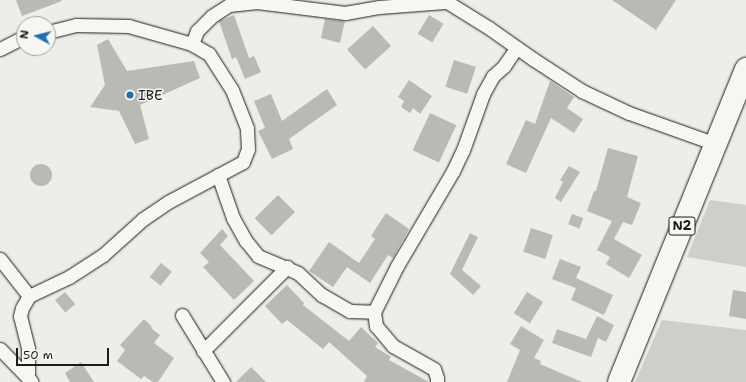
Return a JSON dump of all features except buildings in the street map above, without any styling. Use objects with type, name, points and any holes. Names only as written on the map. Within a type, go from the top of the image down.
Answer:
[{"type":"highway","name":"N2","points":[[619,382],[746,69]]},
{"type":"street","points":[[192,44],[197,31],[212,16],[229,5],[257,2],[345,12],[379,7],[444,1],[489,28],[516,48],[582,91],[629,113],[716,144]]},
{"type":"street","points":[[30,380],[28,348],[20,316],[22,308],[29,296],[68,277],[103,255],[143,219],[168,202],[242,162],[248,149],[247,128],[232,90],[209,54],[192,44],[129,26],[76,25],[56,30]]},
{"type":"street","points":[[0,49],[16,41]]},
{"type":"street","points":[[436,382],[437,378],[434,369],[393,346],[376,326],[374,312],[433,201],[453,171],[463,150],[484,94],[493,76],[504,66],[516,48]]},
{"type":"street","points":[[218,175],[232,218],[246,241],[258,256],[276,265],[287,267],[298,273],[322,295],[350,311],[374,312]]},
{"type":"street","points":[[0,259],[29,296]]},
{"type":"street","points":[[203,351],[287,267]]},
{"type":"street","points":[[182,315],[223,382]]},
{"type":"street","points":[[0,349],[30,380]]},
{"type":"shaded area","points":[[710,200],[746,205],[746,267],[687,257]]},
{"type":"shaded area","points":[[662,320],[746,330],[746,382],[635,382]]},
{"type":"place","name":"IBE","points":[[130,95]]}]
